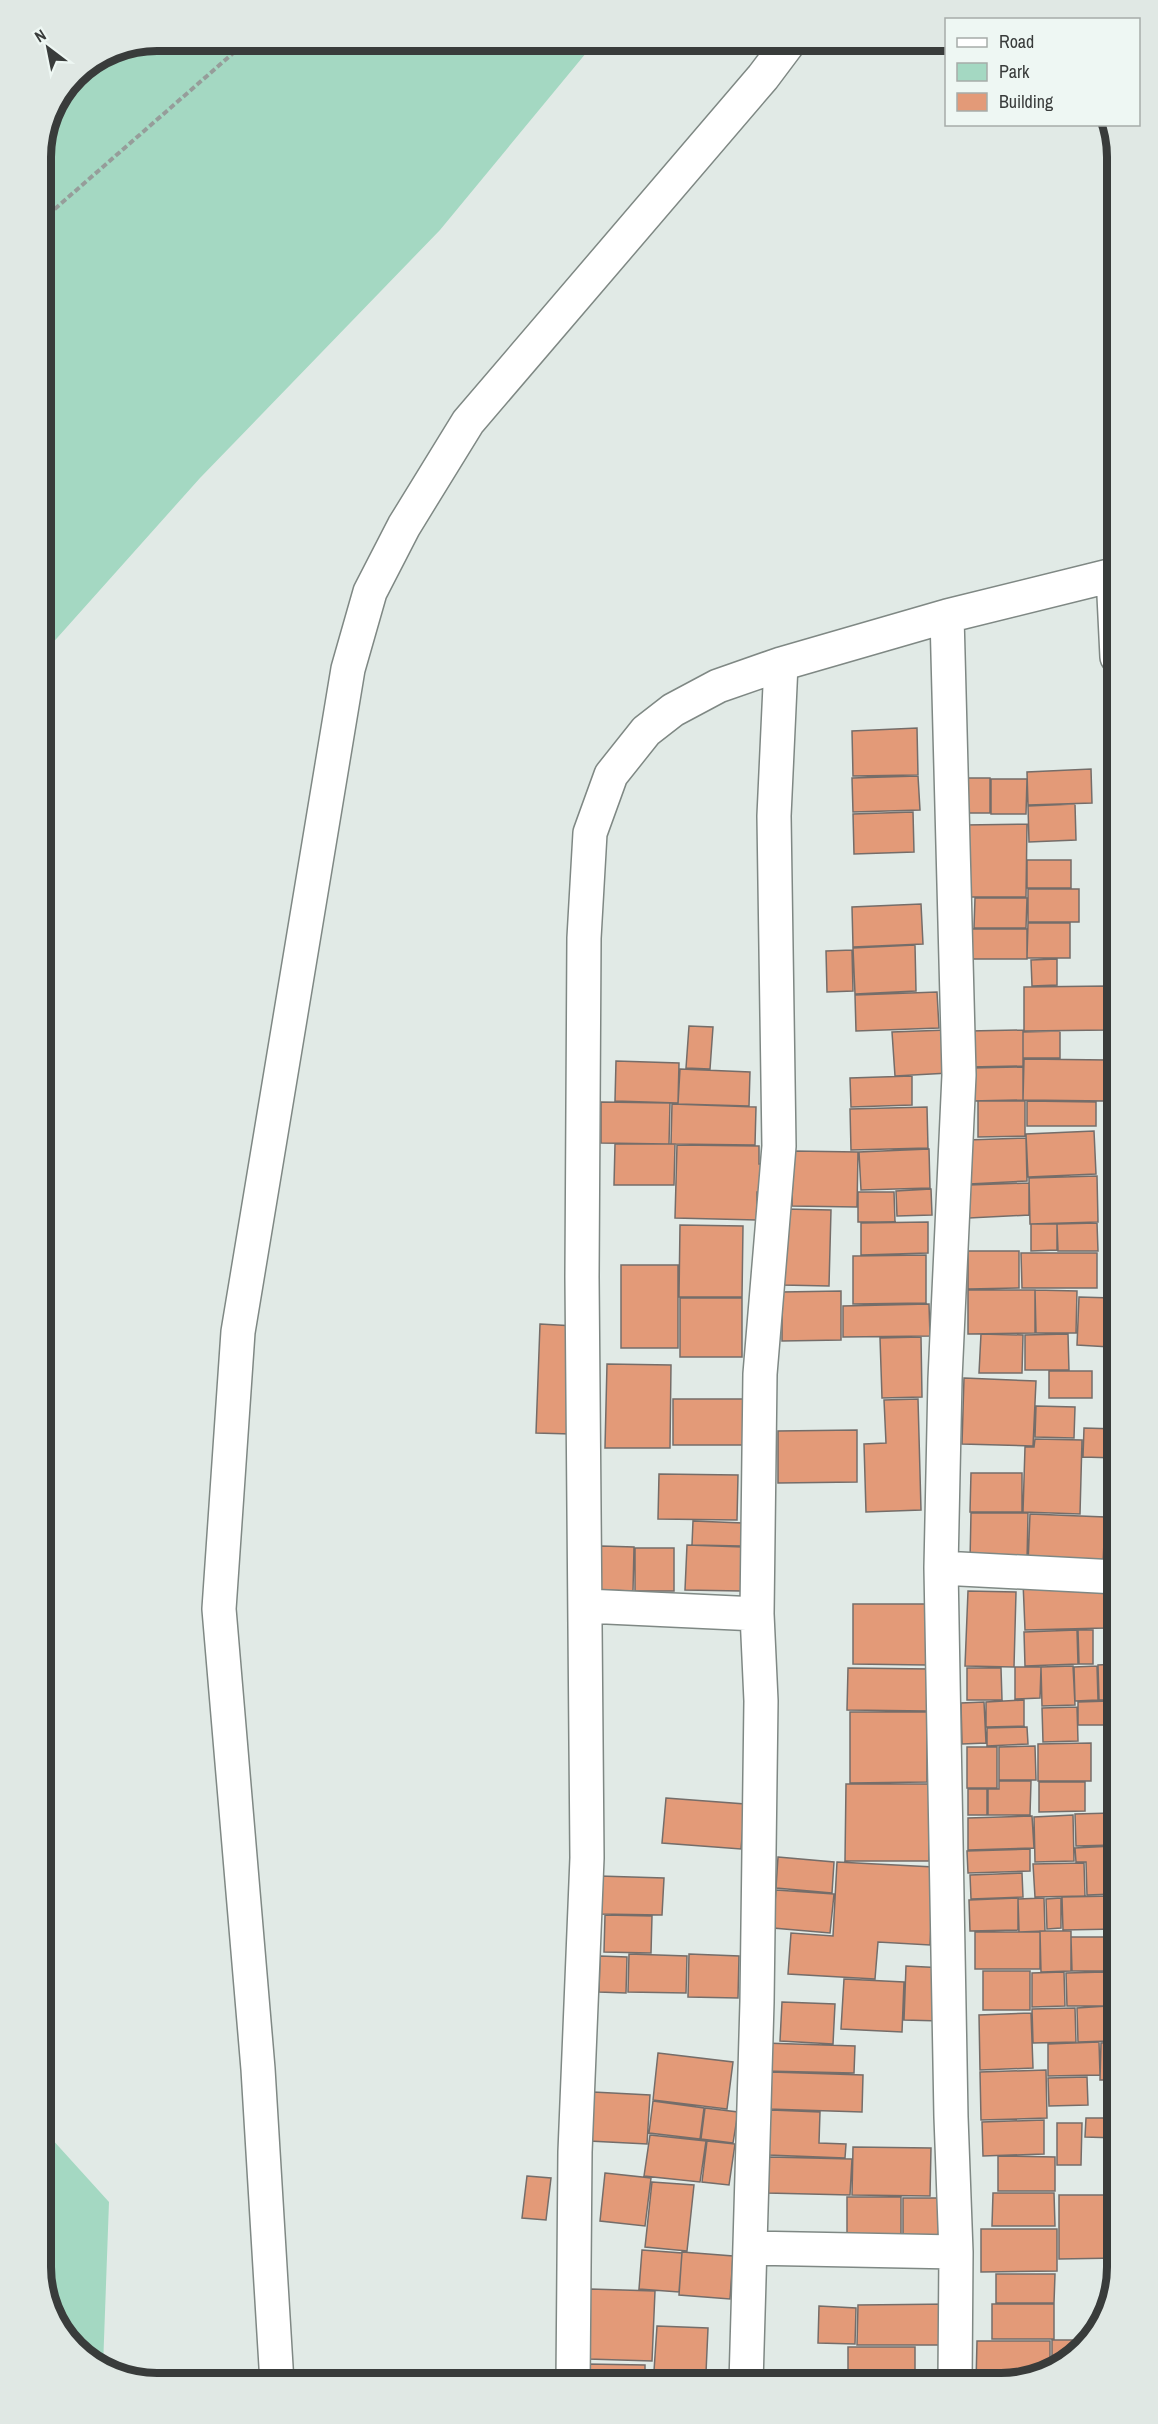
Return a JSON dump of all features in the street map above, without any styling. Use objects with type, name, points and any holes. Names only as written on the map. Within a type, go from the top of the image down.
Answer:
[{"type":"street","points":[[276,2373],[258,2069],[219,1609],[238,1332],[348,669],[370,592],[404,526],[468,422],[763,77],[782,51]]},
{"type":"street","points":[[573,2373],[574,2152],[587,1858],[582,1277],[584,938],[590,833],[611,775],[646,731],[673,710],[718,686],[781,664],[947,616],[1107,577]]},
{"type":"street","points":[[947,616],[959,1075],[945,1378],[941,1568],[951,2117],[956,2252],[955,2373]]},
{"type":"street","points":[[746,2373],[757,2002],[761,1701],[757,1614],[760,1374],[779,1146],[774,816],[781,664]]},
{"type":"street","points":[[941,1568],[1107,1576]]},
{"type":"street","points":[[586,1606],[757,1614]]},
{"type":"street","points":[[751,2248],[956,2252]]},
{"type":"path","points":[[51,212],[235,51]]},
{"type":"green space","points":[[157,51],[588,51],[440,230],[200,478],[51,645],[51,150],[59,116],[73,92],[82,82],[110,62],[129,55]]},
{"type":"green space","points":[[51,2138],[109,2202],[103,2358],[87,2347],[73,2332],[59,2308],[53,2288]]},
{"type":"building","points":[[917,728],[918,775],[853,776],[852,731]]},
{"type":"building","points":[[1091,769],[1092,803],[1028,805],[1027,772]]},
{"type":"building","points":[[918,776],[920,810],[853,812],[852,778]]},
{"type":"building","points":[[966,778],[990,778],[990,813],[965,813]]},
{"type":"building","points":[[991,779],[1027,779],[1026,814],[991,814]]},
{"type":"building","points":[[1075,804],[1076,840],[1029,842],[1028,806]]},
{"type":"building","points":[[913,812],[914,852],[854,854],[853,814]]},
{"type":"building","points":[[1027,824],[1026,897],[964,897],[964,825]]},
{"type":"building","points":[[1027,860],[1071,860],[1071,888],[1027,888]]},
{"type":"building","points":[[1028,889],[1079,889],[1079,922],[1028,922]]},
{"type":"building","points":[[975,898],[1027,898],[1026,928],[974,928]]},
{"type":"building","points":[[921,904],[923,944],[853,947],[852,907]]},
{"type":"building","points":[[1028,923],[1070,923],[1070,958],[1027,958]]},
{"type":"building","points":[[968,929],[1027,929],[1027,959],[968,959]]},
{"type":"building","points":[[915,945],[916,991],[855,994],[853,948]]},
{"type":"building","points":[[852,950],[853,991],[827,992],[826,951]]},
{"type":"building","points":[[1057,959],[1057,985],[1032,986],[1031,960]]},
{"type":"building","points":[[1107,986],[1107,1030],[1024,1031],[1024,987]]},
{"type":"building","points":[[937,992],[939,1028],[856,1031],[855,995]]},
{"type":"building","points":[[689,1026],[713,1027],[710,1069],[686,1068]]},
{"type":"building","points":[[947,1030],[949,1073],[895,1076],[892,1032]]},
{"type":"building","points":[[1023,1030],[1023,1066],[969,1067],[969,1031]]},
{"type":"building","points":[[1060,1031],[1060,1058],[1023,1058],[1023,1032]]},
{"type":"building","points":[[1024,1059],[1107,1060],[1107,1101],[1023,1100]]},
{"type":"building","points":[[616,1061],[679,1063],[678,1103],[615,1101]]},
{"type":"building","points":[[1023,1067],[1023,1100],[970,1101],[971,1068]]},
{"type":"building","points":[[680,1069],[750,1072],[749,1106],[678,1104]]},
{"type":"building","points":[[912,1076],[912,1105],[851,1107],[850,1078]]},
{"type":"building","points":[[978,1101],[1025,1101],[1025,1136],[978,1137]]},
{"type":"building","points":[[1027,1101],[1096,1102],[1096,1126],[1027,1126]]},
{"type":"building","points":[[601,1102],[670,1103],[669,1144],[601,1143]]},
{"type":"building","points":[[672,1104],[756,1107],[755,1145],[671,1144]]},
{"type":"building","points":[[927,1107],[928,1148],[851,1150],[850,1109]]},
{"type":"building","points":[[1094,1131],[1096,1174],[1028,1177],[1026,1134]]},
{"type":"building","points":[[1026,1138],[1027,1181],[969,1184],[967,1140]]},
{"type":"building","points":[[615,1144],[675,1144],[674,1185],[614,1185]]},
{"type":"building","points":[[677,1145],[759,1146],[759,1164],[776,1164],[774,1193],[757,1192],[757,1220],[675,1218]]},
{"type":"building","points":[[929,1149],[930,1188],[861,1190],[859,1152]]},
{"type":"building","points":[[793,1151],[858,1152],[857,1207],[792,1206]]},
{"type":"building","points":[[1097,1176],[1098,1222],[1030,1224],[1029,1178]]},
{"type":"building","points":[[1029,1183],[1029,1215],[969,1218],[969,1185]]},
{"type":"building","points":[[931,1189],[932,1215],[897,1216],[896,1191]]},
{"type":"building","points":[[858,1192],[894,1192],[895,1222],[858,1222]]},
{"type":"building","points":[[784,1209],[831,1210],[829,1286],[782,1285]]},
{"type":"building","points":[[928,1222],[928,1253],[861,1255],[861,1223]]},
{"type":"building","points":[[1097,1223],[1098,1251],[1058,1251],[1057,1224]]},
{"type":"building","points":[[1031,1224],[1057,1224],[1057,1250],[1031,1251]]},
{"type":"building","points":[[680,1225],[743,1226],[742,1297],[679,1297]]},
{"type":"building","points":[[968,1251],[1019,1251],[1019,1288],[968,1289]]},
{"type":"building","points":[[1021,1253],[1097,1253],[1097,1288],[1022,1288]]},
{"type":"building","points":[[926,1255],[926,1303],[853,1304],[853,1256]]},
{"type":"building","points":[[621,1265],[678,1265],[678,1348],[621,1348]]},
{"type":"building","points":[[968,1290],[1035,1290],[1035,1333],[968,1334]]},
{"type":"building","points":[[1035,1290],[1077,1291],[1076,1333],[1036,1333]]},
{"type":"building","points":[[841,1291],[841,1340],[782,1341],[782,1292]]},
{"type":"building","points":[[1079,1297],[1107,1298],[1107,1347],[1077,1345]]},
{"type":"building","points":[[680,1298],[742,1298],[742,1357],[680,1357]]},
{"type":"building","points":[[929,1304],[930,1336],[843,1337],[843,1306]]},
{"type":"building","points":[[540,1324],[575,1326],[571,1434],[536,1433]]},
{"type":"building","points":[[981,1334],[1023,1335],[1022,1373],[979,1373]]},
{"type":"building","points":[[1068,1334],[1069,1370],[1025,1370],[1025,1335]]},
{"type":"building","points":[[921,1337],[922,1397],[882,1398],[880,1338]]},
{"type":"building","points":[[607,1364],[671,1365],[670,1448],[605,1448]]},
{"type":"building","points":[[1049,1371],[1092,1371],[1092,1398],[1049,1398]]},
{"type":"building","points":[[964,1378],[1036,1381],[1033,1446],[962,1444]]},
{"type":"building","points":[[673,1399],[743,1399],[743,1445],[673,1445]]},
{"type":"building","points":[[918,1399],[921,1510],[866,1512],[864,1444],[886,1443],[884,1400]]},
{"type":"building","points":[[1036,1406],[1075,1407],[1074,1438],[1035,1437]]},
{"type":"building","points":[[1084,1428],[1107,1429],[1107,1458],[1083,1457]]},
{"type":"building","points":[[857,1430],[857,1482],[778,1483],[778,1431]]},
{"type":"building","points":[[1035,1439],[1082,1440],[1080,1514],[1023,1512],[1025,1447],[1034,1447]]},
{"type":"building","points":[[971,1473],[1022,1473],[1022,1512],[970,1512]]},
{"type":"building","points":[[659,1474],[738,1475],[737,1520],[658,1519]]},
{"type":"building","points":[[971,1513],[1028,1513],[1027,1562],[970,1561]]},
{"type":"building","points":[[1030,1514],[1105,1517],[1103,1566],[1028,1564]]},
{"type":"building","points":[[693,1521],[743,1523],[742,1546],[692,1545]]},
{"type":"building","points":[[687,1545],[743,1547],[741,1591],[685,1590]]},
{"type":"building","points":[[601,1546],[634,1547],[633,1591],[600,1590]]},
{"type":"building","points":[[635,1548],[674,1548],[674,1591],[635,1591]]},
{"type":"building","points":[[1104,1580],[1105,1628],[1025,1630],[1023,1582]]},
{"type":"building","points":[[968,1591],[1016,1592],[1014,1667],[965,1666]]},
{"type":"building","points":[[853,1604],[928,1604],[927,1665],[853,1664]]},
{"type":"building","points":[[1077,1630],[1078,1664],[1025,1666],[1024,1632]]},
{"type":"building","points":[[1078,1630],[1093,1630],[1093,1664],[1079,1664]]},
{"type":"building","points":[[1098,1665],[1107,1665],[1107,1700],[1099,1700]]},
{"type":"building","points":[[1073,1666],[1075,1705],[1042,1706],[1041,1667]]},
{"type":"building","points":[[1097,1666],[1098,1700],[1075,1701],[1074,1667]]},
{"type":"building","points":[[1015,1667],[1041,1667],[1040,1698],[1015,1699]]},
{"type":"building","points":[[848,1668],[930,1669],[929,1711],[847,1710]]},
{"type":"building","points":[[967,1668],[1001,1668],[1002,1700],[967,1700]]},
{"type":"building","points":[[1024,1700],[1024,1726],[986,1727],[986,1702]]},
{"type":"building","points":[[1107,1701],[1107,1725],[1078,1725],[1078,1702]]},
{"type":"building","points":[[984,1702],[986,1743],[962,1744],[961,1703]]},
{"type":"building","points":[[1077,1707],[1078,1741],[1043,1742],[1042,1708]]},
{"type":"building","points":[[850,1712],[927,1712],[927,1782],[850,1783]]},
{"type":"building","points":[[1027,1727],[1028,1744],[987,1746],[987,1728]]},
{"type":"building","points":[[1091,1743],[1091,1781],[1038,1781],[1038,1744]]},
{"type":"building","points":[[1035,1746],[1036,1780],[999,1780],[999,1747]]},
{"type":"building","points":[[967,1747],[997,1747],[997,1788],[967,1788]]},
{"type":"building","points":[[999,1781],[1031,1781],[1030,1815],[988,1815],[988,1789],[999,1789]]},
{"type":"building","points":[[1039,1782],[1085,1782],[1085,1811],[1039,1812]]},
{"type":"building","points":[[846,1784],[929,1784],[929,1861],[845,1861]]},
{"type":"building","points":[[968,1789],[987,1789],[987,1815],[968,1815]]},
{"type":"building","points":[[666,1798],[745,1804],[741,1849],[662,1843]]},
{"type":"building","points":[[1107,1813],[1107,1845],[1076,1846],[1075,1814]]},
{"type":"building","points":[[1073,1815],[1074,1861],[1035,1862],[1034,1817]]},
{"type":"building","points":[[1032,1816],[1034,1848],[968,1850],[968,1818]]},
{"type":"building","points":[[1107,1846],[1107,1894],[1087,1895],[1086,1862],[1076,1862],[1075,1848]]},
{"type":"building","points":[[1030,1849],[1030,1871],[968,1873],[967,1851]]},
{"type":"building","points":[[778,1857],[834,1862],[832,1893],[776,1888]]},
{"type":"building","points":[[837,1862],[934,1867],[930,1945],[878,1942],[875,1979],[788,1974],[791,1933],[833,1936]]},
{"type":"building","points":[[1084,1863],[1085,1896],[1035,1897],[1033,1864]]},
{"type":"building","points":[[1022,1873],[1023,1897],[971,1899],[970,1875]]},
{"type":"building","points":[[599,1876],[664,1878],[662,1915],[598,1914]]},
{"type":"building","points":[[776,1890],[834,1894],[830,1933],[773,1928]]},
{"type":"building","points":[[1107,1896],[1107,1929],[1063,1930],[1062,1897]]},
{"type":"building","points":[[1018,1898],[1018,1930],[970,1931],[969,1900]]},
{"type":"building","points":[[1044,1898],[1045,1931],[1019,1932],[1018,1899]]},
{"type":"building","points":[[1061,1898],[1061,1928],[1047,1929],[1046,1899]]},
{"type":"building","points":[[605,1915],[652,1916],[651,1953],[604,1952]]},
{"type":"building","points":[[1040,1931],[1071,1931],[1071,1971],[1041,1972]]},
{"type":"building","points":[[975,1932],[1040,1932],[1040,1969],[975,1969]]},
{"type":"building","points":[[1071,1937],[1107,1937],[1107,1971],[1072,1971]]},
{"type":"building","points":[[629,1954],[687,1956],[686,1993],[628,1992]]},
{"type":"building","points":[[689,1954],[739,1956],[738,1998],[688,1997]]},
{"type":"building","points":[[600,1956],[627,1957],[626,1993],[599,1992]]},
{"type":"building","points":[[906,1966],[945,1968],[941,2021],[904,2020]]},
{"type":"building","points":[[983,1971],[1030,1971],[1030,2010],[983,2010]]},
{"type":"building","points":[[1064,1972],[1065,2006],[1032,2007],[1032,1973]]},
{"type":"building","points":[[1105,1972],[1105,2006],[1067,2006],[1066,1973]]},
{"type":"building","points":[[844,1979],[904,1982],[902,2032],[841,2029]]},
{"type":"building","points":[[782,2002],[835,2004],[833,2044],[780,2041]]},
{"type":"building","points":[[1107,2006],[1107,2041],[1078,2042],[1077,2008]]},
{"type":"building","points":[[1075,2008],[1076,2042],[1033,2043],[1032,2009]]},
{"type":"building","points":[[1031,2013],[1033,2068],[980,2070],[979,2015]]},
{"type":"building","points":[[1099,2042],[1100,2075],[1048,2076],[1048,2044]]},
{"type":"building","points":[[764,2043],[855,2046],[854,2073],[763,2071]]},
{"type":"building","points":[[1101,2043],[1107,2043],[1107,2080],[1100,2080]]},
{"type":"building","points":[[658,2053],[733,2062],[727,2109],[653,2100]]},
{"type":"building","points":[[1046,2070],[1047,2118],[981,2120],[980,2072]]},
{"type":"building","points":[[771,2072],[863,2075],[862,2112],[768,2109]]},
{"type":"building","points":[[1087,2077],[1088,2105],[1049,2106],[1048,2078]]},
{"type":"building","points":[[593,2092],[650,2095],[647,2144],[589,2141]]},
{"type":"building","points":[[653,2101],[704,2108],[700,2139],[649,2133]]},
{"type":"building","points":[[705,2108],[738,2112],[733,2143],[701,2139]]},
{"type":"building","points":[[771,2110],[820,2112],[819,2143],[846,2144],[845,2158],[768,2155]]},
{"type":"building","points":[[1086,2118],[1107,2118],[1107,2138],[1085,2137]]},
{"type":"building","points":[[1044,2120],[1044,2154],[983,2156],[982,2122]]},
{"type":"building","points":[[1057,2123],[1082,2123],[1081,2165],[1057,2165]]},
{"type":"building","points":[[650,2135],[706,2141],[700,2182],[644,2176]]},
{"type":"building","points":[[707,2141],[735,2144],[729,2185],[702,2182]]},
{"type":"building","points":[[853,2147],[931,2148],[930,2196],[852,2195]]},
{"type":"building","points":[[998,2156],[1055,2157],[1055,2191],[998,2191]]},
{"type":"building","points":[[769,2157],[852,2159],[850,2195],[767,2193]]},
{"type":"building","points":[[1106,2166],[1107,2166],[1107,2187],[1104,2187]]},
{"type":"building","points":[[605,2173],[651,2178],[645,2226],[600,2221]]},
{"type":"building","points":[[527,2176],[551,2178],[546,2220],[522,2218]]},
{"type":"building","points":[[652,2182],[694,2185],[687,2251],[645,2247]]},
{"type":"building","points":[[993,2193],[1054,2193],[1055,2226],[992,2226]]},
{"type":"building","points":[[1059,2195],[1107,2195],[1107,2258],[1059,2259]]},
{"type":"building","points":[[847,2197],[901,2197],[901,2242],[847,2243]]},
{"type":"building","points":[[903,2198],[941,2198],[940,2242],[903,2242]]},
{"type":"building","points":[[981,2229],[1057,2229],[1057,2271],[981,2272]]},
{"type":"building","points":[[642,2250],[682,2253],[679,2292],[639,2289]]},
{"type":"building","points":[[682,2252],[733,2256],[730,2299],[679,2295]]},
{"type":"building","points":[[996,2274],[1055,2274],[1054,2303],[996,2303]]},
{"type":"building","points":[[590,2289],[655,2291],[652,2361],[588,2359]]},
{"type":"building","points":[[952,2304],[951,2345],[857,2345],[858,2305]]},
{"type":"building","points":[[992,2304],[1054,2304],[1054,2339],[992,2339]]},
{"type":"building","points":[[819,2306],[856,2308],[855,2344],[818,2343]]},
{"type":"building","points":[[657,2326],[708,2328],[706,2373],[654,2371]]},
{"type":"building","points":[[1052,2340],[1078,2340],[1066,2351],[1052,2360]]},
{"type":"building","points":[[977,2341],[1050,2341],[1050,2361],[1042,2365],[1008,2373],[976,2373]]},
{"type":"building","points":[[848,2347],[915,2347],[915,2373],[848,2373]]},
{"type":"building","points":[[587,2364],[645,2365],[645,2373],[587,2373]]}]
